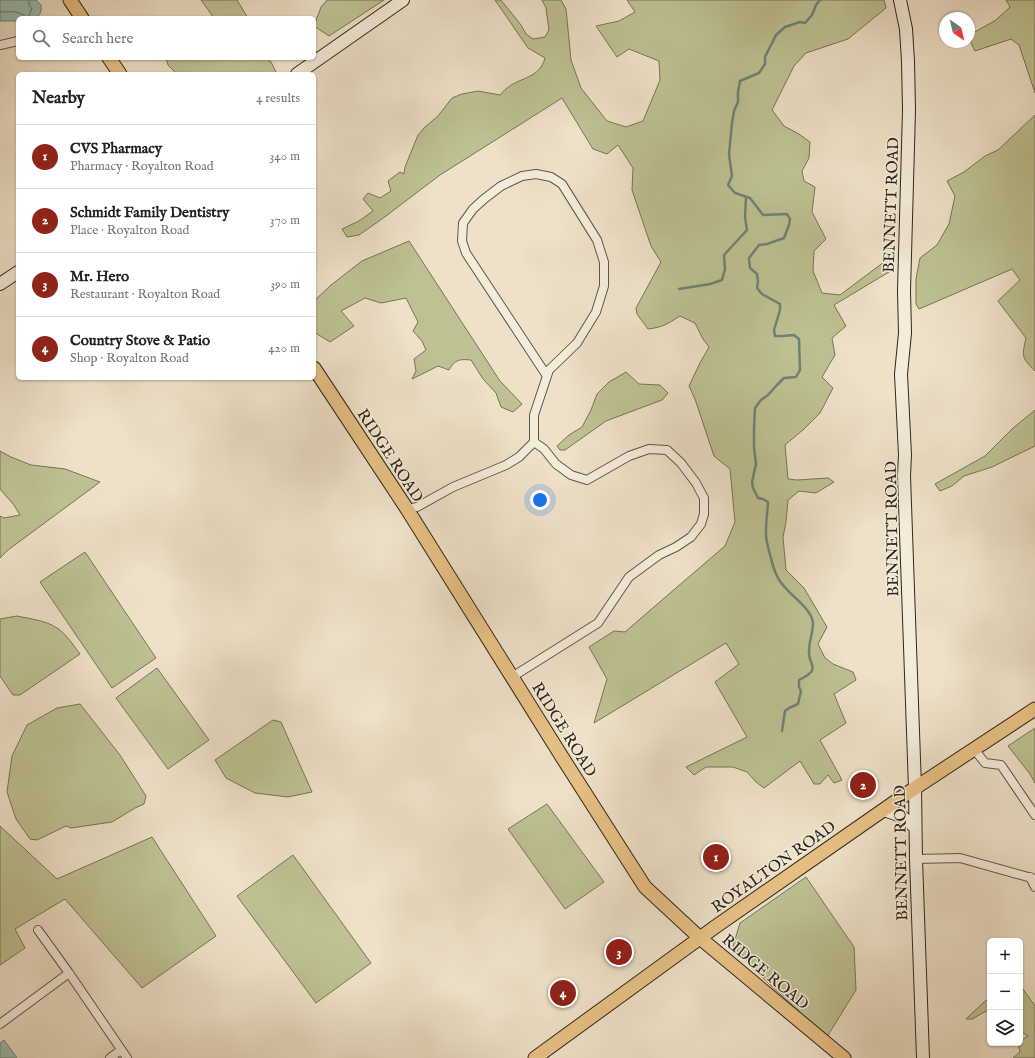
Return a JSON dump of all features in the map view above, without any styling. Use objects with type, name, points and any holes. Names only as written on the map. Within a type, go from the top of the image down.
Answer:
[{"type":"main road","points":[[70,0],[78,16]]},
{"type":"main road","points":[[110,60],[119,72]]},
{"type":"main road","name":"RIDGE ROAD","points":[[316,371],[407,509],[645,886],[700,938],[844,1058]]},
{"type":"main road","name":"ROYALTON ROAD","points":[[535,1058],[700,938],[915,788],[1035,709]]},
{"type":"street","points":[[300,72],[403,0]]},
{"type":"street","name":"BENNETT ROAD","points":[[900,0],[906,29],[908,61],[909,132],[904,291],[905,333],[902,374],[905,455],[904,484],[923,1058]]},
{"type":"street","points":[[0,45],[16,41]]},
{"type":"street","points":[[407,509],[417,507],[453,487],[506,465],[519,457],[534,442],[534,415],[547,376],[548,370],[577,343],[596,312],[604,286],[604,262],[597,240],[562,184],[551,177],[536,174],[522,176],[501,186],[484,199],[473,209],[463,223],[462,241],[466,253],[547,376]]},
{"type":"street","points":[[0,284],[16,273]]},
{"type":"street","points":[[512,677],[598,623],[629,577],[659,555],[676,547],[691,537],[701,524],[704,514],[704,498],[696,483],[681,463],[667,450],[649,449],[629,456],[587,480],[571,475],[556,464],[544,449],[534,442]]},
{"type":"street","points":[[974,749],[985,763],[1001,765],[1035,815]]},
{"type":"street","points":[[884,810],[901,816],[915,827]]},
{"type":"street","points":[[916,859],[960,858],[1032,878],[1035,887]]},
{"type":"street","points":[[38,930],[127,1058]]},
{"type":"street","points":[[0,1024],[69,973]]},
{"type":"street","points":[[110,1058],[121,1050]]},
{"type":"green space","points":[[201,0],[237,0],[247,16],[213,16]]},
{"type":"green space","points":[[327,0],[384,0],[329,36],[316,27],[316,21],[321,7]]},
{"type":"green space","points":[[495,0],[501,0],[521,25],[526,34],[533,39],[545,37],[549,30],[546,8],[542,0],[561,0],[566,9],[571,60],[581,88],[607,121],[626,127],[643,121],[660,80],[659,61],[629,49],[617,57],[596,26],[619,21],[635,12],[627,0],[884,0],[886,8],[848,39],[806,53],[794,66],[772,110],[784,126],[810,142],[809,158],[802,171],[804,181],[815,187],[812,212],[826,239],[814,251],[813,271],[822,293],[840,295],[884,262],[889,272],[834,305],[846,326],[832,338],[835,355],[822,377],[833,388],[820,413],[785,445],[788,479],[797,480],[828,478],[834,482],[816,493],[799,491],[788,500],[783,537],[786,570],[804,588],[827,627],[818,644],[825,658],[833,664],[853,672],[856,680],[834,694],[846,723],[820,740],[842,780],[834,783],[828,775],[820,784],[814,784],[800,761],[764,788],[747,772],[733,767],[706,767],[694,775],[686,767],[747,737],[715,682],[739,664],[726,643],[594,723],[607,679],[589,647],[614,631],[625,632],[725,546],[735,522],[730,469],[714,456],[695,399],[689,386],[709,347],[695,323],[680,316],[665,325],[648,329],[637,314],[636,308],[661,262],[651,246],[632,190],[633,168],[618,145],[607,154],[593,149],[562,98],[440,175],[359,235],[347,237],[342,229],[359,221],[373,211],[363,199],[368,193],[380,198],[391,191],[388,181],[400,172],[404,174],[405,167],[418,135],[438,116],[452,98],[462,94],[478,91],[500,95],[512,84],[539,70],[543,65],[545,58],[528,48]]},
{"type":"green space","points":[[1006,0],[1035,0],[1035,93],[1019,45],[1011,39],[975,51],[974,48],[975,48],[975,32],[996,20],[1010,7]]},
{"type":"green space","points":[[167,60],[268,60],[276,72],[175,72],[168,65]]},
{"type":"green space","points":[[1035,115],[1035,371],[1025,359],[1023,353],[1026,338],[998,301],[1020,280],[1012,269],[919,309],[916,304],[916,279],[920,258],[937,245],[949,224],[955,196],[947,181],[964,172],[985,156],[998,150]]},
{"type":"green space","points":[[409,241],[500,381],[522,404],[513,412],[501,407],[496,393],[483,379],[471,360],[458,360],[449,370],[438,366],[412,379],[416,371],[414,359],[426,350],[422,341],[413,331],[418,322],[406,298],[381,303],[365,298],[341,311],[354,326],[330,342],[316,333],[316,299],[331,285],[362,261]]},
{"type":"green space","points":[[626,372],[639,384],[660,385],[668,393],[662,400],[606,421],[565,450],[560,450],[557,446],[569,435],[582,427],[597,394],[609,382]]},
{"type":"green space","points":[[1035,410],[1035,446],[992,467],[964,476],[952,486],[940,491],[935,484],[985,456],[1012,429]]},
{"type":"green space","points":[[0,451],[31,465],[65,469],[100,482],[8,550],[0,558],[0,516],[4,518],[20,515],[14,505],[0,489]]},
{"type":"green space","points":[[85,552],[156,658],[112,688],[40,582]]},
{"type":"green space","points":[[17,616],[42,621],[57,628],[67,637],[80,654],[20,695],[13,695],[0,676],[0,619]]},
{"type":"green space","points":[[157,668],[209,740],[168,769],[116,698]]},
{"type":"green space","points":[[80,704],[120,755],[146,796],[144,804],[112,822],[71,828],[66,826],[37,840],[30,839],[16,819],[7,792],[12,756],[27,725],[57,708]]},
{"type":"green space","points":[[273,720],[281,722],[312,792],[288,797],[255,793],[226,778],[215,760]]},
{"type":"green space","points":[[1035,728],[1035,783],[1030,774],[1008,746]]},
{"type":"green space","points":[[547,804],[604,882],[565,909],[508,829]]},
{"type":"green space","points":[[0,826],[57,879],[152,837],[216,936],[142,988],[65,899],[15,929],[25,948],[0,965]]},
{"type":"green space","points":[[293,855],[371,963],[316,1003],[237,896]]},
{"type":"green space","points":[[806,877],[854,947],[856,990],[827,1037],[769,984],[733,946],[740,923]]},
{"type":"green space","points":[[1023,989],[1035,1006],[1035,1058],[1013,1058],[1020,1052],[1019,1046],[1023,1046],[1023,1039],[1028,1036],[1023,1033]]},
{"type":"green space","points":[[987,1000],[987,1011],[972,1019],[966,1019]]},
{"type":"water","points":[[0,0],[36,0],[41,5],[40,14],[38,16],[16,16],[16,21],[0,21]]},
{"type":"water","points":[[4,1040],[17,1058],[0,1058],[0,1043]]},
{"type":"waterway","points":[[782,731],[785,711],[798,704],[801,691],[799,687],[799,680],[811,673],[813,667],[809,656],[813,623],[809,613],[780,581],[773,566],[766,536],[768,502],[758,498],[752,482],[756,464],[754,428],[755,408],[761,400],[768,395],[784,378],[796,377],[800,370],[799,339],[794,335],[775,336],[774,330],[780,310],[780,304],[762,294],[757,288],[757,274],[750,268],[749,258],[759,245],[784,238],[790,219],[787,214],[763,215],[750,198],[735,193],[728,185],[732,176],[729,154],[732,123],[734,111],[738,102],[740,81],[759,73],[765,64],[765,57],[776,35],[785,27],[800,22],[805,23],[812,15],[820,0]]},
{"type":"waterway","points":[[679,289],[710,284],[722,280],[725,269],[724,255],[747,230],[745,217],[746,197]]},
{"type":"place","name":"Schmidt Family Dentistry","points":[[863,785]]},
{"type":"place","name":"CVS Pharmacy","points":[[716,857]]},
{"type":"place","name":"Mr. Hero","points":[[619,952]]},
{"type":"place","name":"Country Stove & Patio","points":[[563,993]]}]
